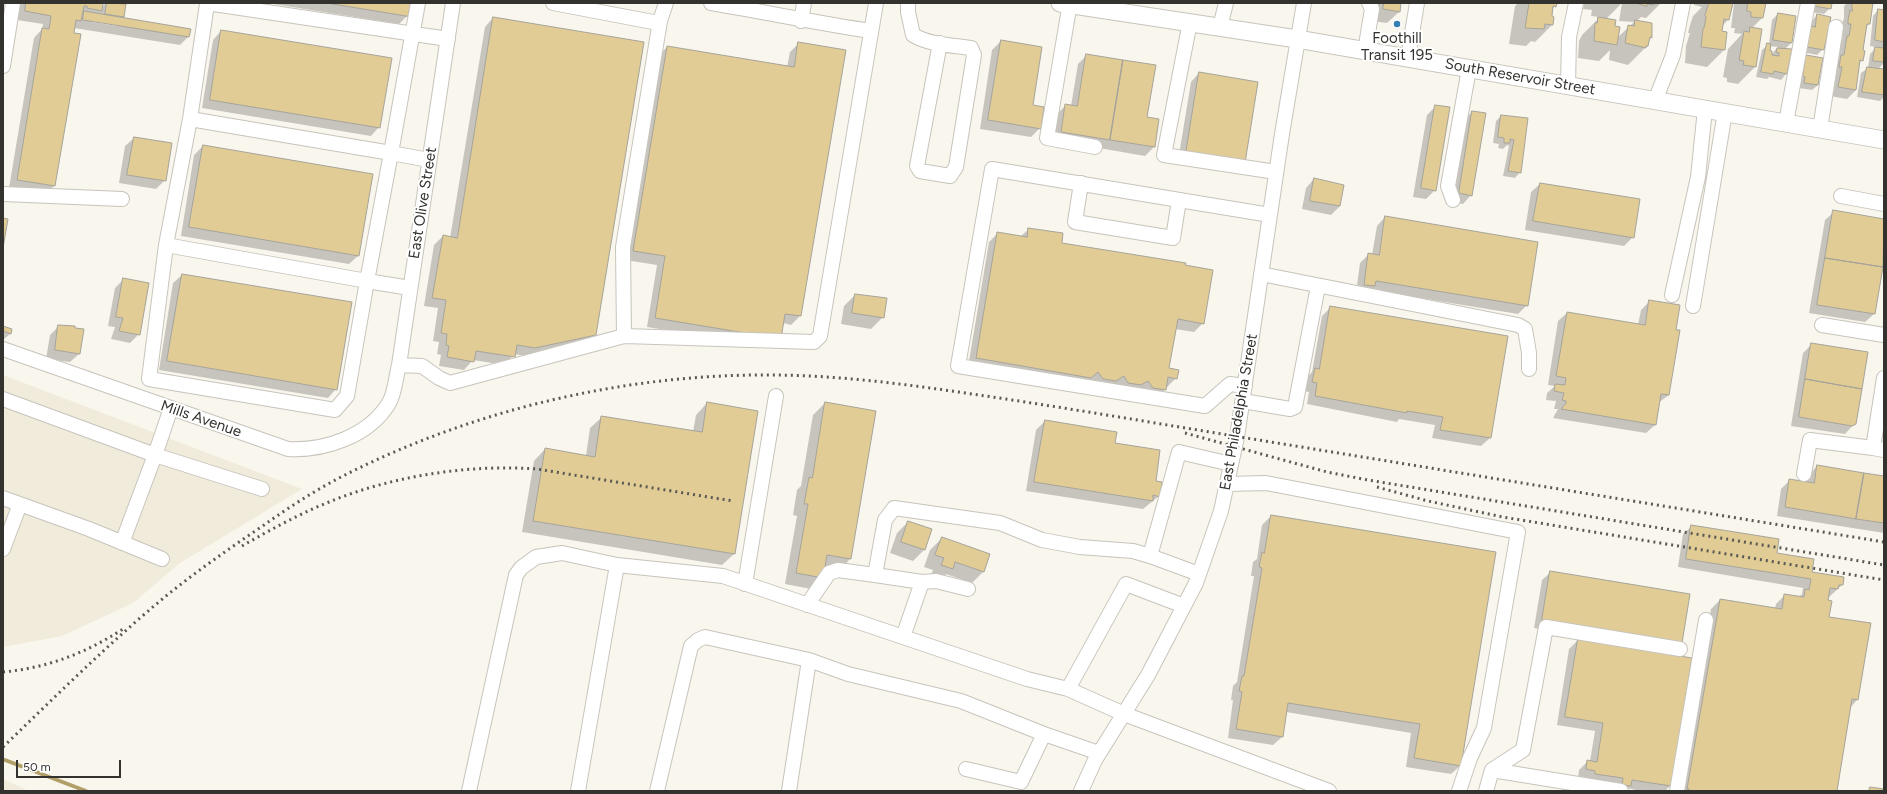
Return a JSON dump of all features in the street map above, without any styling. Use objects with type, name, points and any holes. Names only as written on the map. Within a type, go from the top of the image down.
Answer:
[{"type":"main road","name":"South Reservoir Street","points":[[1067,4],[1297,39],[1884,140]]},
{"type":"street","points":[[3,66],[13,3]]},
{"type":"street","points":[[418,3],[413,35],[347,396],[335,410],[149,379],[166,245],[190,119],[207,3],[413,35],[448,39]]},
{"type":"street","name":"East Olive Street","points":[[390,402],[399,365],[453,3]]},
{"type":"street","points":[[553,3],[654,22],[660,21]]},
{"type":"street","points":[[624,336],[623,247],[660,21],[666,3]]},
{"type":"street","points":[[711,3],[787,16],[801,21],[871,31]]},
{"type":"street","points":[[801,21],[804,3]]},
{"type":"street","points":[[399,365],[422,366],[438,378],[450,383],[624,336],[814,342],[820,336],[876,3]]},
{"type":"street","points":[[908,3],[908,12],[913,35],[924,41],[940,43],[971,48],[974,55],[956,167],[950,176],[920,171],[917,166],[940,43]]},
{"type":"street","points":[[1220,27],[1226,3]]},
{"type":"street","name":"East Philadelphia Street","points":[[1081,791],[1099,753],[1148,675],[1200,574],[1221,511],[1243,401],[1276,172],[1304,3]]},
{"type":"street","points":[[1365,51],[1372,9],[1369,3]]},
{"type":"street","points":[[1408,58],[1417,3]]},
{"type":"street","points":[[1568,86],[1569,37],[1576,3]]},
{"type":"street","points":[[1655,100],[1673,55],[1683,3]]},
{"type":"street","points":[[1786,123],[1808,3]]},
{"type":"street","points":[[1067,4],[1047,138],[1095,147]]},
{"type":"street","points":[[1190,22],[1164,155],[1276,172]]},
{"type":"street","points":[[1820,129],[1836,27]]},
{"type":"street","points":[[1453,200],[1448,186],[1469,69]]},
{"type":"street","points":[[1672,295],[1698,177],[1705,109]]},
{"type":"street","points":[[1693,306],[1725,112]]},
{"type":"street","points":[[190,119],[430,160]]},
{"type":"street","points":[[1245,386],[1230,384],[1205,406],[958,366],[992,169],[1270,215]]},
{"type":"street","points":[[1081,183],[1075,222],[1174,238],[1179,200]]},
{"type":"street","points":[[3,194],[122,199]]},
{"type":"street","points":[[1841,196],[1884,204]]},
{"type":"street","points":[[166,245],[410,288]]},
{"type":"street","points":[[1262,274],[1518,325],[1525,329],[1529,369]]},
{"type":"street","points":[[1243,401],[1290,409],[1295,406],[1318,286]]},
{"type":"street","points":[[1822,325],[1884,335]]},
{"type":"street","name":"Mills Avenue","points":[[3,349],[288,449],[303,450],[320,448],[370,426],[390,402]]},
{"type":"street","points":[[1804,474],[1810,440],[1878,449],[1884,378]]},
{"type":"street","points":[[745,584],[776,396]]},
{"type":"street","points":[[3,400],[155,455],[262,489]]},
{"type":"street","points":[[122,543],[171,408]]},
{"type":"street","points":[[1150,556],[1179,452],[1231,464]]},
{"type":"street","points":[[1227,484],[1266,483],[1518,532],[1484,728],[1470,758],[1460,791]]},
{"type":"street","points":[[3,498],[162,559]]},
{"type":"street","points":[[3,549],[20,504]]},
{"type":"street","points":[[875,575],[885,520],[894,508],[1000,523],[1042,540],[1080,547],[1133,551],[1200,574]]},
{"type":"street","points":[[469,791],[516,575],[521,568],[536,557],[562,553],[617,565],[723,576],[1027,679],[1068,689],[1124,714],[1329,791]]},
{"type":"street","points":[[578,791],[617,565]]},
{"type":"street","points":[[807,605],[829,573],[838,570],[922,582],[936,581],[968,589]]},
{"type":"street","points":[[903,637],[922,582]]},
{"type":"street","points":[[1068,689],[1126,584],[1184,606]]},
{"type":"street","points":[[1677,791],[1706,620]]},
{"type":"street","points":[[1486,791],[1492,770],[1523,750],[1546,627],[1680,649]]},
{"type":"street","points":[[657,791],[691,646],[698,640],[705,637],[809,660],[848,674],[961,701],[1044,734],[1099,753]]},
{"type":"street","points":[[789,791],[809,660]]},
{"type":"street","points":[[966,769],[1021,782],[1044,734]]},
{"type":"street","points":[[1492,770],[1621,791]]},
{"type":"shaded area","points":[[3,375],[302,489],[180,563],[133,603],[62,636],[3,647]]},
{"type":"shaded area","points":[[3,779],[29,791],[3,791]]},
{"type":"building","points":[[26,3],[103,3],[102,11],[84,6],[81,21],[76,20],[74,33],[81,34],[55,186],[17,180],[42,28],[49,29],[51,16],[25,11]]},
{"type":"building","points":[[107,3],[126,4],[124,17],[105,14]]},
{"type":"building","points":[[327,3],[411,3],[408,16]]},
{"type":"building","points":[[1384,3],[1401,3],[1400,12],[1383,9]]},
{"type":"building","points":[[1529,3],[1557,3],[1556,7],[1553,6],[1553,25],[1545,24],[1544,29],[1525,28]]},
{"type":"building","points":[[1636,3],[1655,3],[1654,5],[1647,4],[1647,6]]},
{"type":"building","points":[[1709,3],[1733,3],[1729,20],[1724,19],[1722,31],[1727,32],[1725,50],[1701,47],[1705,16]]},
{"type":"building","points":[[1748,3],[1766,3],[1763,18],[1751,17],[1751,12],[1747,11]]},
{"type":"building","points":[[1815,3],[1832,3],[1831,9],[1814,6]]},
{"type":"building","points":[[1852,3],[1873,3],[1870,24],[1867,24],[1863,50],[1865,51],[1863,61],[1860,60],[1856,90],[1838,87],[1842,67],[1839,67],[1841,55],[1844,55],[1847,36],[1849,36],[1851,24],[1848,24],[1848,20],[1850,10],[1852,11]]},
{"type":"building","points":[[1878,9],[1884,10],[1884,42],[1875,40]]},
{"type":"building","points":[[84,11],[191,29],[189,37],[83,20]]},
{"type":"building","points":[[1778,13],[1796,16],[1792,43],[1773,40]]},
{"type":"building","points":[[1817,14],[1831,17],[1824,50],[1807,47],[1811,26],[1815,27]]},
{"type":"building","points":[[493,17],[644,42],[596,335],[535,348],[517,345],[515,357],[476,351],[474,362],[447,357],[449,346],[446,345],[447,334],[441,333],[446,300],[432,298],[443,235],[457,238]]},
{"type":"building","points":[[1598,17],[1616,20],[1615,26],[1620,27],[1617,45],[1594,41],[1595,23],[1597,23]]},
{"type":"building","points":[[1635,20],[1652,23],[1652,38],[1650,37],[1646,48],[1625,43],[1628,25],[1634,26]]},
{"type":"building","points":[[1750,27],[1762,29],[1756,67],[1743,65],[1744,61],[1739,60],[1744,31],[1749,32]]},
{"type":"building","points":[[221,30],[392,58],[380,128],[210,100]]},
{"type":"building","points":[[1001,40],[1042,47],[1033,105],[1044,107],[1041,129],[988,120]]},
{"type":"building","points":[[798,42],[846,50],[801,316],[785,314],[781,339],[655,318],[665,256],[633,251],[667,46],[794,67]]},
{"type":"building","points":[[1767,43],[1771,44],[1770,51],[1772,51],[1772,55],[1779,56],[1779,53],[1776,52],[1777,48],[1792,49],[1787,74],[1774,71],[1773,74],[1761,72]]},
{"type":"building","points":[[1875,47],[1884,48],[1884,62],[1873,61]]},
{"type":"building","points":[[1086,54],[1123,60],[1110,140],[1061,132],[1065,104],[1077,106]]},
{"type":"building","points":[[1806,55],[1823,58],[1818,85],[1804,83],[1805,77],[1803,76]]},
{"type":"building","points":[[1123,60],[1156,65],[1147,117],[1159,119],[1155,147],[1110,140]]},
{"type":"building","points":[[1867,67],[1884,69],[1884,95],[1862,92]]},
{"type":"building","points":[[1199,72],[1258,82],[1245,163],[1186,153]]},
{"type":"building","points":[[1435,105],[1450,107],[1436,191],[1421,188]]},
{"type":"building","points":[[1472,111],[1486,113],[1472,196],[1459,193]]},
{"type":"building","points":[[1501,115],[1528,118],[1521,173],[1508,171],[1514,140],[1510,139],[1510,143],[1504,143],[1504,138],[1498,137]]},
{"type":"building","points":[[134,137],[172,143],[166,181],[127,175]]},
{"type":"building","points":[[203,145],[373,174],[359,256],[189,227]]},
{"type":"building","points":[[1314,178],[1344,185],[1340,206],[1310,201]]},
{"type":"building","points":[[1540,183],[1640,199],[1634,238],[1533,221]]},
{"type":"building","points":[[1833,210],[1884,219],[1883,267],[1825,258]]},
{"type":"building","points":[[1385,216],[1538,242],[1528,306],[1376,281],[1375,286],[1364,285],[1368,253],[1379,255]]},
{"type":"building","points":[[3,218],[8,219],[3,248]]},
{"type":"building","points":[[1028,228],[1063,233],[1062,243],[1186,263],[1185,265],[1213,270],[1204,324],[1178,319],[1169,368],[1179,370],[1177,379],[1168,377],[1166,390],[1153,388],[1148,381],[1141,385],[1128,383],[1124,376],[1116,381],[1103,379],[1098,372],[1091,378],[976,358],[997,232],[1027,237]]},
{"type":"building","points":[[1825,258],[1883,267],[1875,314],[1817,305]]},
{"type":"building","points":[[182,274],[352,302],[337,390],[167,361]]},
{"type":"building","points":[[123,278],[149,283],[140,335],[119,331],[123,318],[116,317]]},
{"type":"building","points":[[855,294],[887,298],[884,318],[852,313]]},
{"type":"building","points":[[1649,300],[1680,305],[1676,330],[1680,330],[1669,395],[1661,394],[1656,425],[1561,409],[1566,403],[1566,401],[1562,400],[1564,393],[1554,391],[1555,384],[1565,385],[1566,378],[1556,376],[1567,312],[1645,325]]},
{"type":"building","points":[[1330,306],[1508,336],[1491,438],[1440,430],[1443,417],[1407,411],[1407,413],[1315,396],[1317,383],[1312,382],[1315,368],[1319,369]]},
{"type":"building","points":[[58,325],[75,326],[75,328],[84,329],[80,354],[55,350]]},
{"type":"building","points":[[3,326],[12,329],[11,334],[3,331]]},
{"type":"building","points":[[1811,343],[1868,352],[1862,389],[1805,379]]},
{"type":"building","points":[[1805,379],[1862,389],[1856,424],[1852,426],[1799,417]]},
{"type":"building","points":[[707,402],[758,411],[735,554],[533,521],[545,448],[595,457],[601,416],[702,432]]},
{"type":"building","points":[[825,402],[876,411],[851,559],[827,555],[823,578],[796,573],[808,504],[804,504],[809,477],[812,478]]},
{"type":"building","points":[[1045,420],[1117,432],[1115,443],[1160,450],[1156,481],[1162,482],[1160,497],[1153,495],[1153,501],[1034,482]]},
{"type":"building","points":[[1817,465],[1864,473],[1856,519],[1785,507],[1789,479],[1814,483]]},
{"type":"building","points":[[1864,473],[1884,476],[1884,523],[1856,519]]},
{"type":"building","points":[[1271,515],[1496,552],[1461,766],[1414,758],[1420,724],[1288,703],[1283,737],[1236,729],[1242,692],[1239,691],[1242,676],[1244,676],[1262,568],[1259,567],[1262,552],[1264,553]]},
{"type":"building","points":[[908,521],[932,529],[925,550],[901,542]]},
{"type":"building","points":[[1691,525],[1779,539],[1777,553],[1814,559],[1812,572],[1844,577],[1843,585],[1839,585],[1838,589],[1830,588],[1828,600],[1832,601],[1829,617],[1871,623],[1858,700],[1852,699],[1837,791],[1689,791],[1689,789],[1687,789],[1720,599],[1782,609],[1784,594],[1804,597],[1805,589],[1809,590],[1811,579],[1686,559]]},
{"type":"building","points":[[942,537],[990,554],[984,572],[955,562],[953,569],[941,565],[944,558],[935,555]]},
{"type":"building","points":[[1550,571],[1690,594],[1682,643],[1542,620]]},
{"type":"building","points":[[1578,639],[1692,658],[1671,786],[1632,780],[1631,786],[1622,785],[1623,778],[1595,774],[1595,771],[1586,769],[1587,760],[1597,762],[1603,723],[1565,717]]},
{"type":"building","points":[[1870,787],[1884,789],[1884,791],[1869,791]]},
{"type":"waterway","points":[[5,760],[86,791]]},
{"type":"railway","points":[[3,747],[103,651],[166,596],[239,542],[292,506],[331,482],[390,454],[491,416],[544,402],[650,382],[704,377],[788,375],[819,376],[909,385],[1069,409],[1884,542]]},
{"type":"railway","points":[[1185,433],[1327,472],[1368,480],[1884,565]]},
{"type":"railway","points":[[242,546],[307,512],[353,493],[405,479],[458,470],[485,468],[537,469],[733,501]]},
{"type":"railway","points":[[1377,487],[1428,501],[1503,517],[1884,580]]},
{"type":"railway","points":[[3,672],[35,667],[66,658],[109,638],[123,629]]},
{"type":"place","name":"Foothill Transit 195","points":[[1397,24]]}]
